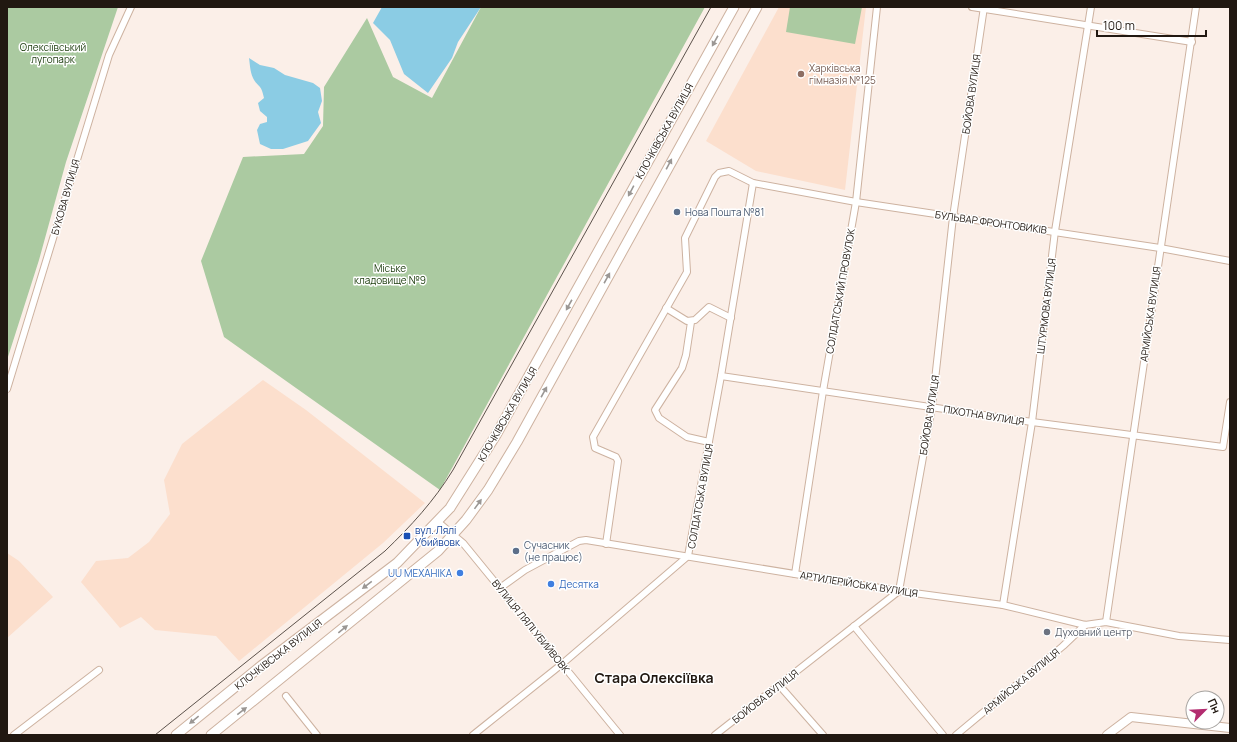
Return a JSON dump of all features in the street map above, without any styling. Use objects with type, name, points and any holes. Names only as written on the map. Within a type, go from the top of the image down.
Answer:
[{"type":"main road","name":"КЛОЧКІВСЬКА ВУЛИЦЯ","points":[[176,735],[261,666],[397,563],[438,522],[458,495],[496,436],[734,7]]},
{"type":"main road","name":"КЛОЧКІВСЬКА ВУЛИЦЯ","points":[[211,735],[425,563],[454,534],[488,490],[517,442],[757,7]]},
{"type":"street","name":"БУКОВА ВУЛИЦЯ","points":[[7,389],[8,378],[109,55],[131,7]]},
{"type":"street","name":"СОЛДАТСЬКИЙ ПРОВУЛОК","points":[[796,574],[823,391],[856,202],[877,7]]},
{"type":"street","points":[[972,7],[1192,42]]},
{"type":"street","name":"ШТУРМОВА ВУЛИЦЯ","points":[[1003,605],[1032,422],[1055,231],[1091,7]]},
{"type":"street","name":"АРМІЙСЬКА ВУЛИЦЯ","points":[[1106,622],[1196,7]]},
{"type":"street","name":"БОЙОВА ВУЛИЦЯ","points":[[715,735],[899,591],[932,407],[953,217],[984,8]]},
{"type":"street","name":"БУЛЬВАР ФРОНТОВИКІВ","points":[[606,544],[618,461],[616,457],[595,448],[593,437],[687,272],[685,238],[715,177],[719,172],[729,171],[753,183],[856,202],[1055,231],[1230,261]]},
{"type":"street","name":"СОЛДАТСЬКА ВУЛИЦЯ","points":[[473,735],[562,664],[688,556],[721,376],[753,183]]},
{"type":"street","points":[[709,442],[687,437],[659,418],[655,410],[677,378],[682,368],[686,354],[691,322],[709,307],[731,318]]},
{"type":"street","points":[[666,308],[691,322]]},
{"type":"street","name":"ПІХОТНА ВУЛИЦЯ","points":[[721,376],[1032,422],[1223,447],[1230,402]]},
{"type":"street","name":"ВУЛИЦЯ ЛЯЛІ УБИЙВОВК","points":[[438,522],[463,543],[620,735]]},
{"type":"street","name":"АРТИЛЕРІЙСЬКА ВУЛИЦЯ","points":[[500,588],[524,570],[578,541],[688,556],[899,591],[1003,605],[1085,625],[1106,622],[1179,636],[1230,640]]},
{"type":"street","name":"АРМІЙСЬКА ВУЛИЦЯ","points":[[956,735],[1063,646],[1085,625]]},
{"type":"street","points":[[854,626],[944,735]]},
{"type":"street","points":[[14,735],[99,670]]},
{"type":"street","points":[[779,685],[823,735]]},
{"type":"street","points":[[286,696],[317,735]]},
{"type":"street","points":[[1107,735],[1131,717],[1230,728]]},
{"type":"shaded area","name":"Харківська гімназія №125","points":[[779,7],[866,7],[845,190],[756,171],[706,141]]},
{"type":"shaded area","points":[[263,380],[306,410],[425,503],[383,543],[239,661],[216,636],[155,630],[141,617],[120,628],[81,582],[96,561],[128,558],[149,542],[170,514],[164,480],[182,444]]},
{"type":"shaded area","points":[[7,553],[19,561],[53,597],[7,638]]},
{"type":"green space","name":"Олексіївський лугопарк","points":[[7,7],[118,7],[66,162],[39,260],[7,360]]},
{"type":"green space","name":"Міське кладовище №9","points":[[481,7],[705,7],[440,490],[224,337],[201,261],[243,157],[304,154],[323,126],[324,87],[367,18],[393,77],[432,98]]},
{"type":"green space","points":[[790,7],[862,7],[855,44],[786,32]]},
{"type":"water","points":[[382,7],[481,7],[458,42],[452,58],[428,93],[404,74],[390,40],[373,23]]},
{"type":"water","points":[[249,58],[260,65],[274,68],[285,75],[313,83],[320,88],[322,101],[318,112],[321,123],[308,141],[283,149],[271,149],[260,144],[257,130],[260,124],[267,122],[267,117],[260,111],[258,103],[264,98],[261,88],[252,75]]},
{"type":"tram line","points":[[155,735],[385,551],[413,523],[430,503],[453,470],[711,7]]},
{"type":"place","name":"Харківська гімназія №125","points":[[801,74]]},
{"type":"place","name":"Нова Пошта №81","points":[[677,212]]},
{"type":"place","name":"вул. Лялі Убийвовк","points":[[407,536]]},
{"type":"place","name":"Сучасник (не працює)","points":[[516,551]]},
{"type":"place","name":"UU МЕХАНІКА","points":[[460,573]]},
{"type":"place","name":"Десятка","points":[[551,584]]},
{"type":"place","name":"Духовний центр","points":[[1047,632]]},
{"type":"district","name":"Стара Олексіївка","points":[[654,677]]}]
